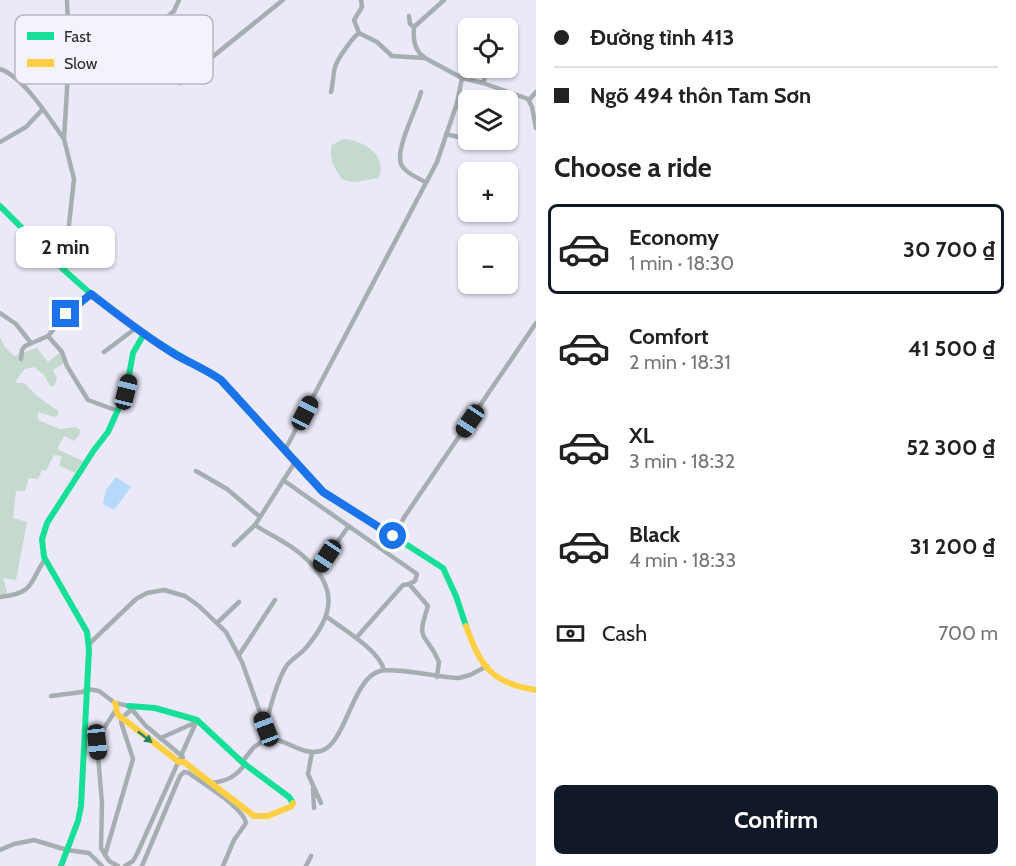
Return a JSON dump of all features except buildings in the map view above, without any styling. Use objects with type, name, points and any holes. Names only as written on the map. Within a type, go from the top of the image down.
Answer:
[{"type":"street","points":[[67,0],[68,15]]},
{"type":"street","points":[[169,15],[179,0]]},
{"type":"street","points":[[213,56],[283,0]]},
{"type":"street","points":[[361,0],[362,7],[354,20],[359,33],[377,42],[392,56],[425,58]]},
{"type":"street","points":[[414,27],[444,0]]},
{"type":"street","points":[[409,16],[410,24],[414,27],[414,44],[417,50],[425,58],[458,76]]},
{"type":"street","points":[[331,92],[339,58],[354,36],[359,33]]},
{"type":"street","points":[[0,69],[15,79]]},
{"type":"street","points":[[285,450],[439,156],[457,103],[462,78],[483,83],[529,100],[536,128]]},
{"type":"street","points":[[483,83],[485,78]]},
{"type":"street","points":[[21,84],[64,139]]},
{"type":"street","points":[[64,270],[74,179],[64,139],[67,84]]},
{"type":"street","points":[[421,92],[402,143],[400,161],[402,167],[425,182]]},
{"type":"street","points":[[529,100],[536,92]]},
{"type":"street","points":[[0,142],[26,127],[42,110]]},
{"type":"street","points":[[53,125],[64,121]]},
{"type":"street","points":[[446,134],[458,137]]},
{"type":"street","points":[[0,206],[91,294],[177,356],[201,366],[221,380],[323,492],[443,568],[470,635],[487,666],[499,679],[508,684],[536,690]]},
{"type":"street","points":[[21,359],[22,350],[31,343],[48,336],[66,314],[91,294]]},
{"type":"street","points":[[0,314],[16,324],[31,343]]},
{"type":"street","points":[[393,536],[536,323]]},
{"type":"street","points":[[104,352],[136,328]]},
{"type":"street","points":[[61,866],[78,821],[81,806],[89,644],[87,632],[45,559],[42,539],[47,523],[108,432],[126,392],[133,352],[144,334]]},
{"type":"street","points":[[48,336],[62,351],[64,362],[88,400],[118,411]]},
{"type":"street","points":[[234,545],[255,525],[295,462]]},
{"type":"street","points":[[196,471],[227,489],[260,516]]},
{"type":"street","points":[[283,480],[417,574],[415,581],[404,585],[356,638]]},
{"type":"street","points":[[255,525],[301,553],[323,580],[329,608],[327,617],[316,636],[286,667],[268,716],[266,729]]},
{"type":"street","points":[[317,571],[348,527]]},
{"type":"street","points":[[0,597],[28,589],[45,559]]},
{"type":"street","points":[[409,584],[428,606],[421,634],[439,662],[437,676]]},
{"type":"street","points":[[89,644],[136,599],[154,590],[164,590],[193,601],[226,632],[239,655],[268,738]]},
{"type":"street","points":[[239,655],[275,600]]},
{"type":"street","points":[[217,623],[239,603]]},
{"type":"street","points":[[327,617],[371,651],[383,665],[384,670]]},
{"type":"street","points":[[211,783],[237,775],[254,747],[268,738],[277,738],[290,746],[312,752],[329,747],[368,677],[384,670],[459,678],[487,666]]},
{"type":"street","points":[[51,696],[82,692],[88,689],[103,694],[116,707],[122,718],[257,817],[269,816],[292,806],[293,802],[290,797],[243,763],[196,721],[155,708],[116,707]]},
{"type":"street","points":[[116,707],[97,740],[102,803],[101,842],[109,861],[118,866]]},
{"type":"street","points":[[105,855],[133,759],[121,727],[122,718],[130,708]]},
{"type":"street","points":[[130,708],[141,721],[182,755]]},
{"type":"street","points":[[161,738],[196,721]]},
{"type":"street","points":[[125,866],[138,854],[181,762],[196,721]]},
{"type":"street","points":[[312,752],[308,769],[313,788],[314,808]]},
{"type":"street","points":[[142,866],[157,826],[184,772],[189,773],[230,803],[245,819],[246,823],[234,840],[223,866]]},
{"type":"street","points":[[313,788],[321,803]]},
{"type":"street","points":[[0,850],[14,844],[34,840],[68,850],[89,853],[102,866]]},
{"type":"street","points":[[306,866],[311,856]]},
{"type":"green space","points":[[343,139],[358,142],[372,150],[380,162],[379,178],[355,182],[343,180],[335,168],[331,155],[332,145]]},
{"type":"green space","points":[[0,337],[5,347],[14,356],[37,348],[48,362],[61,352],[63,354],[63,364],[53,370],[57,378],[54,386],[50,386],[44,375],[34,367],[25,369],[16,380],[17,383],[24,383],[58,411],[58,415],[54,417],[38,412],[38,420],[60,429],[76,427],[80,430],[79,436],[74,441],[64,436],[57,449],[83,461],[75,473],[59,465],[62,456],[54,455],[46,471],[42,470],[38,479],[29,478],[25,491],[16,491],[13,518],[27,522],[16,580],[3,578],[7,592],[4,595],[0,594]]},
{"type":"water","points":[[116,477],[131,487],[114,510],[103,504],[106,490]]},
{"type":"traffic: fast","points":[[0,206],[91,294],[144,334],[221,380],[323,491],[443,568],[466,626]]},
{"type":"traffic: fast","points":[[61,866],[78,821],[81,806],[89,650],[87,632],[44,557],[42,539],[47,523],[108,432],[126,392],[133,353],[144,334]]},
{"type":"traffic: fast","points":[[129,706],[155,708],[197,720],[242,762],[289,797],[293,803]]},
{"type":"traffic: slow","points":[[466,626],[477,652],[490,671],[508,683],[536,690]]},
{"type":"traffic: slow","points":[[115,703],[118,715],[254,816],[268,816],[292,806],[293,803]]},
{"type":"route","points":[[66,314],[91,294],[177,356],[201,366],[221,380],[323,492],[393,536]]}]
